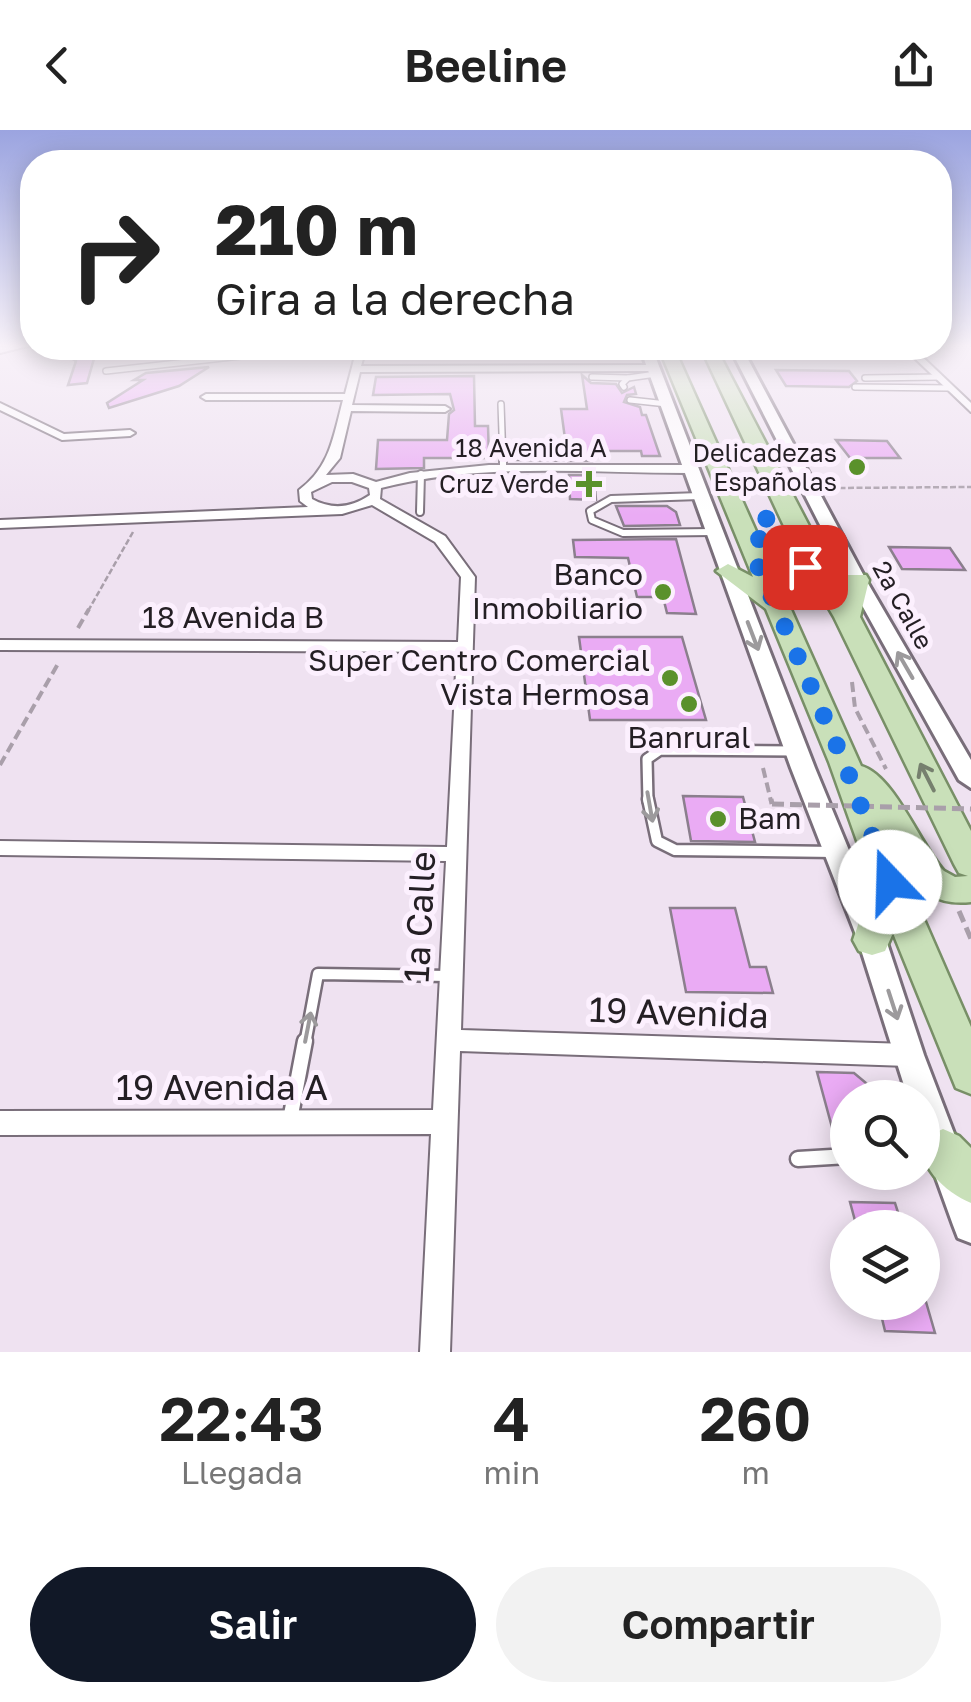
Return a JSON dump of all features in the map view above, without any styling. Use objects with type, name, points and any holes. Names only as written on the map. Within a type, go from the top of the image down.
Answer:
[{"type":"main road","points":[[677,401],[776,606],[971,1074]]},
{"type":"main road","points":[[711,401],[847,617],[965,867],[921,871],[896,824],[844,762]]},
{"type":"main road","points":[[752,552],[760,541],[753,525],[756,519],[779,521],[805,567],[825,580]]},
{"type":"main road","points":[[728,571],[776,606]]},
{"type":"main road","points":[[847,617],[857,580]]},
{"type":"main road","points":[[872,940],[890,882]]},
{"type":"street","points":[[302,401],[444,410]]},
{"type":"street","name":"2a Calle","points":[[725,401],[809,488],[971,780]]},
{"type":"street","points":[[338,510],[306,501],[308,488],[334,458],[349,403]]},
{"type":"street","points":[[676,404],[700,496],[872,940],[908,1055],[971,1226]]},
{"type":"street","points":[[0,406],[62,437],[130,433]]},
{"type":"street","points":[[334,458],[353,478]]},
{"type":"street","name":"18 Avenida A","points":[[338,510],[421,474],[503,464],[690,468]]},
{"type":"street","points":[[239,515],[330,478],[353,478]]},
{"type":"street","name":"1a Calle","points":[[353,478],[411,515],[440,539],[468,576],[435,1352]]},
{"type":"street","points":[[0,524],[338,510]]},
{"type":"street","name":"1a Calle","points":[[338,510],[411,515]]},
{"type":"street","name":"18 Avenida B","points":[[0,645],[465,647]]},
{"type":"street","points":[[0,848],[456,854]]},
{"type":"street","name":"19 Avenida","points":[[447,1040],[908,1055]]},
{"type":"street","name":"19 Avenida A","points":[[0,1123],[444,1122]]},
{"type":"lane","points":[[642,401],[676,404]]},
{"type":"lane","points":[[501,404],[503,464],[562,458]]},
{"type":"lane","points":[[411,515],[421,474]]},
{"type":"lane","points":[[613,483],[619,498]]},
{"type":"lane","points":[[652,484],[655,497]]},
{"type":"lane","points":[[700,496],[619,498],[601,502],[590,511],[592,520],[623,533],[714,532]]},
{"type":"lane","points":[[798,751],[660,750],[652,754],[645,765],[656,838],[662,846],[676,850],[837,852]]},
{"type":"lane","points":[[290,1122],[318,974],[450,976]]},
{"type":"lane","points":[[798,1159],[830,1157]]},
{"type":"path","points":[[809,488],[971,487]]},
{"type":"path","points":[[854,674],[851,691],[856,708],[888,773]]},
{"type":"path","points":[[762,768],[772,804],[971,809]]},
{"type":"path","points":[[905,806],[914,822]]},
{"type":"path","points":[[965,867],[971,939]]},
{"type":"building","points":[[110,401],[131,401],[109,408]]},
{"type":"building","points":[[452,401],[475,401],[475,426],[488,426],[489,458],[424,458],[424,468],[376,469],[378,440],[447,440],[449,414],[454,410]]},
{"type":"building","points":[[586,401],[624,401],[640,407],[660,456],[642,456],[641,451],[592,451],[592,461],[568,461],[561,409],[587,409]]},
{"type":"building","points":[[836,440],[887,441],[900,458],[850,458]]},
{"type":"building","points":[[569,475],[594,475],[596,500],[570,499]]},
{"type":"building","points":[[616,506],[667,506],[676,512],[680,525],[624,526]]},
{"type":"building","points":[[676,539],[696,614],[667,613],[663,597],[637,597],[628,558],[575,557],[573,540]]},
{"type":"building","points":[[889,547],[950,548],[965,570],[902,569]]},
{"type":"building","points":[[579,637],[682,637],[706,720],[590,720]]},
{"type":"building","name":"Bam","points":[[683,796],[743,797],[755,842],[691,841]]},
{"type":"building","points":[[670,908],[735,908],[750,967],[766,967],[773,993],[686,992]]},
{"type":"building","points":[[817,1072],[854,1073],[862,1080],[830,1080],[830,1120]]},
{"type":"building","points":[[850,1202],[895,1203],[897,1210],[852,1210]]},
{"type":"building","points":[[882,1320],[931,1320],[935,1333],[885,1331]]},
{"type":"place","name":"Delicadezas Españolas","points":[[857,467]]},
{"type":"place","name":"Cruz Verde","points":[[589,484]]},
{"type":"place","name":"Banco Inmobiliario","points":[[663,592]]},
{"type":"place","name":"Super Centro Comercial Vista Hermosa","points":[[670,678]]},
{"type":"place","name":"Banrural","points":[[689,704]]},
{"type":"place","name":"Bam","points":[[718,819]]},
{"type":"route","points":[[805,567],[782,523],[772,518],[756,519],[753,525],[760,541],[752,552],[844,762],[890,882]]}]
